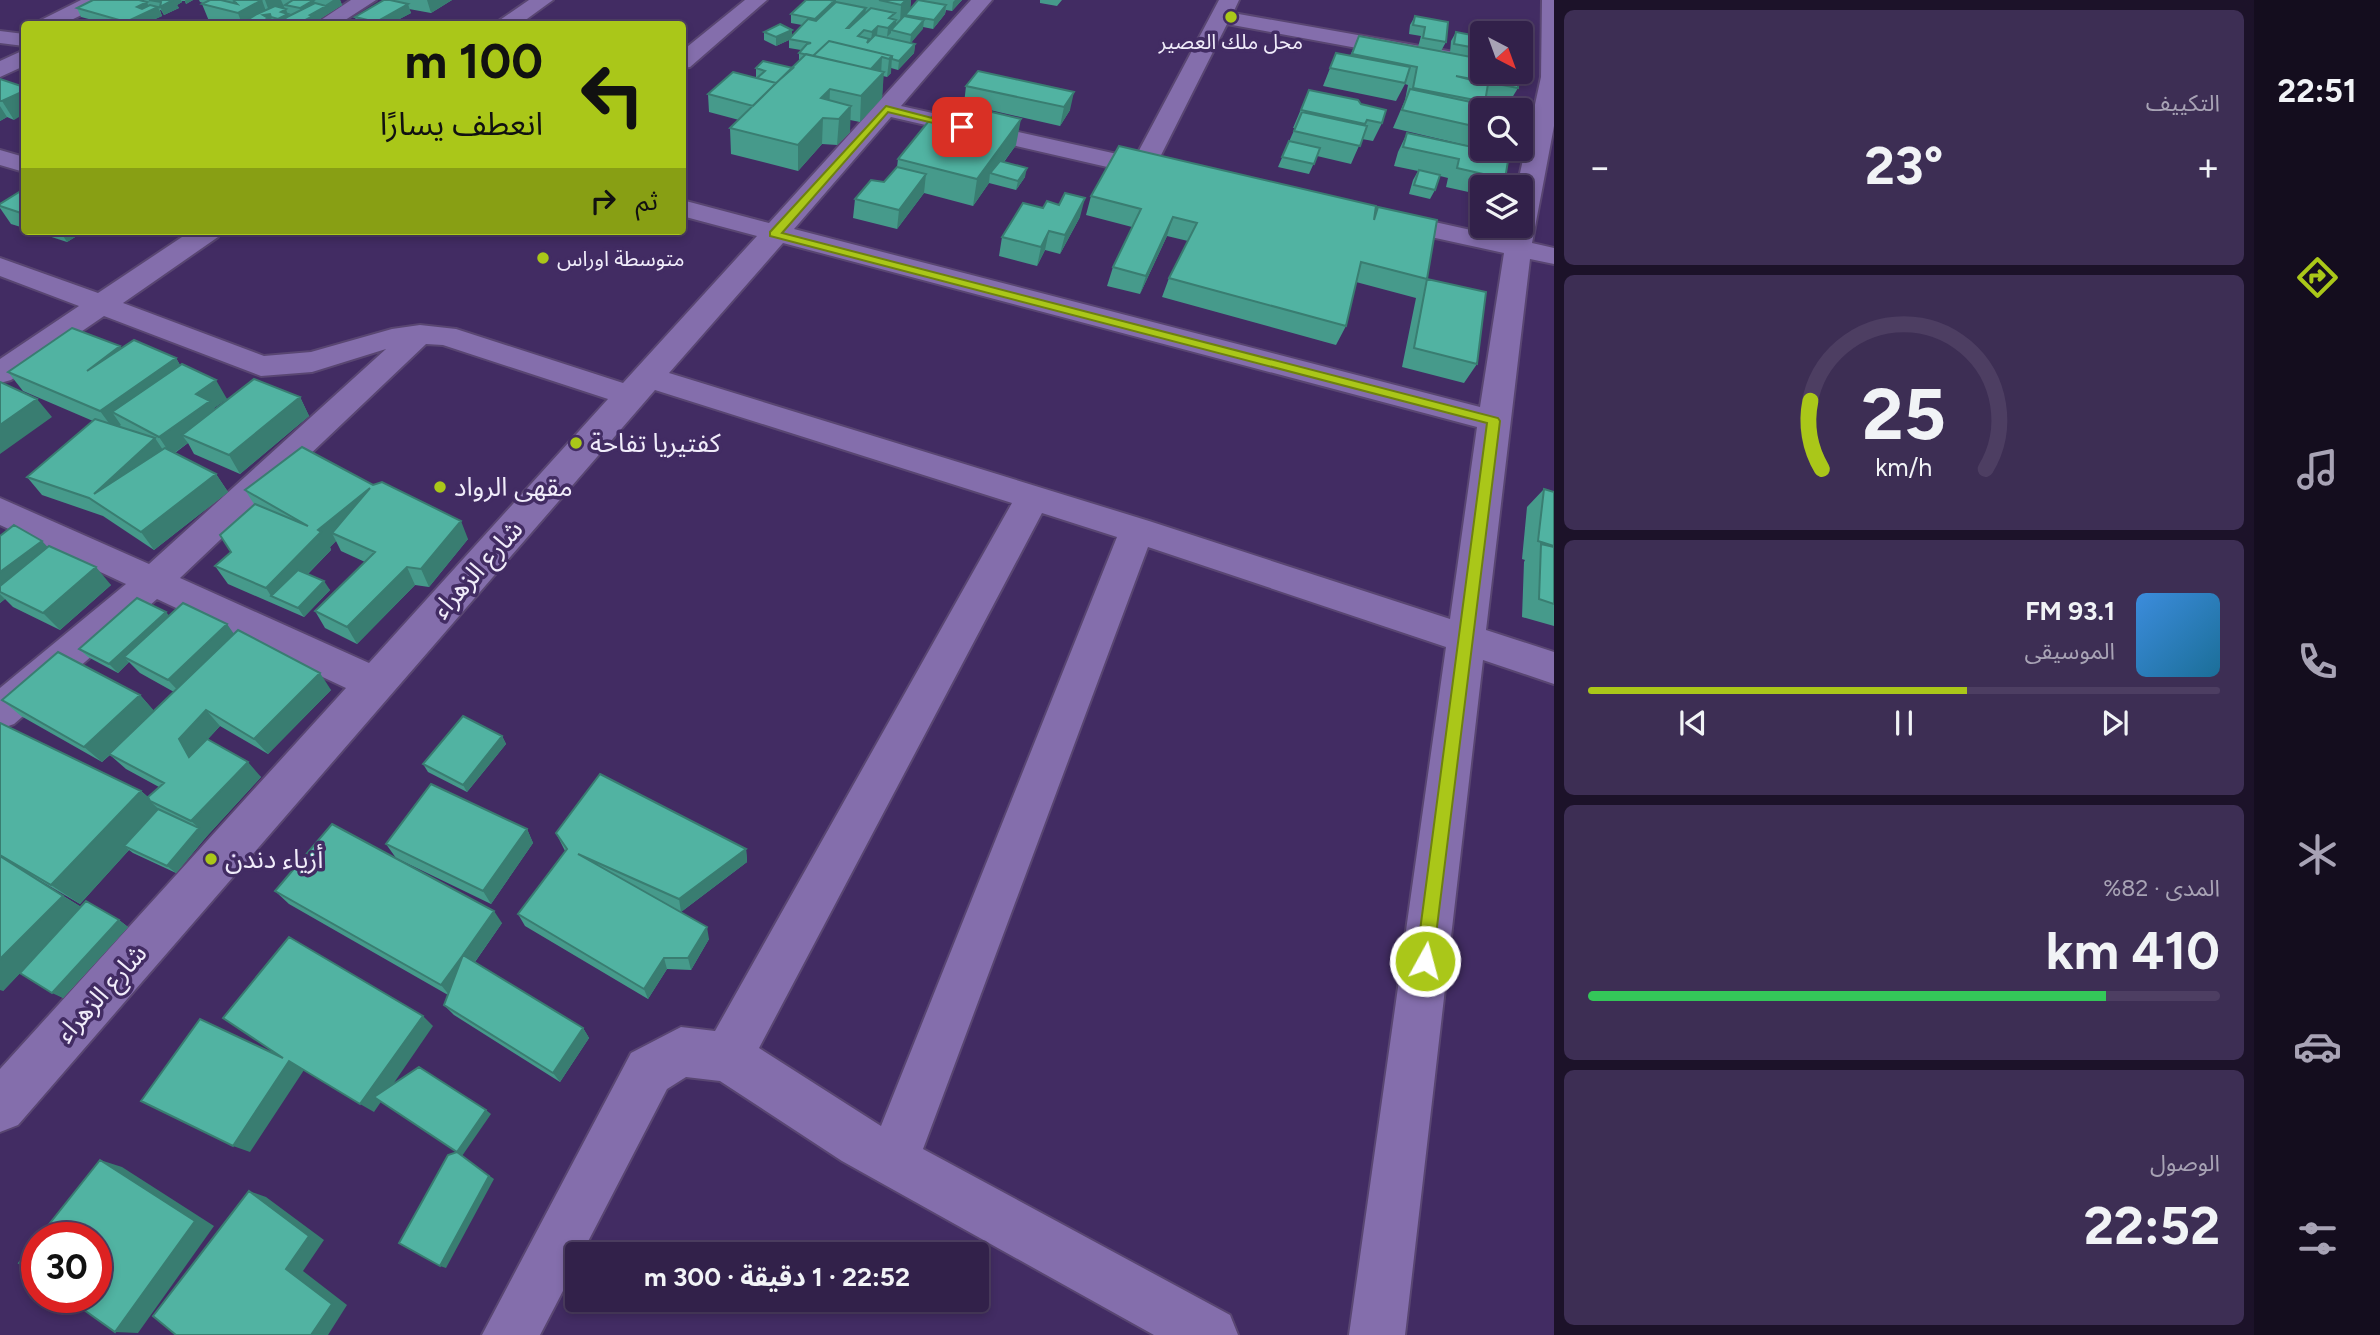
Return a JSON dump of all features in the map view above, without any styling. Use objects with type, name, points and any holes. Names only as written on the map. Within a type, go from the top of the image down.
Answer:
[{"type":"street","points":[[54,21],[97,0]]},
{"type":"street","points":[[332,0],[361,3]]},
{"type":"street","points":[[512,21],[543,0]]},
{"type":"street","points":[[686,59],[757,0]]},
{"type":"street","name":"شارع الزهراء","points":[[0,1107],[886,109],[978,0]]},
{"type":"street","points":[[1377,1335],[1493,421],[1536,251],[1552,0]]},
{"type":"street","points":[[330,21],[361,3]]},
{"type":"street","points":[[1142,168],[1225,8],[1470,61]]},
{"type":"street","points":[[0,70],[19,42]]},
{"type":"street","points":[[886,109],[1182,177]]},
{"type":"street","points":[[0,157],[21,164]]},
{"type":"street","points":[[686,209],[1493,421]]},
{"type":"street","points":[[1357,213],[1536,251]]},
{"type":"street","points":[[0,373],[203,235]]},
{"type":"street","points":[[0,266],[261,366],[302,366],[368,344],[420,334],[446,336],[639,386],[1032,497],[1554,668]]},
{"type":"street","points":[[0,712],[153,580],[420,334]]},
{"type":"street","points":[[728,1057],[1032,497]]},
{"type":"street","points":[[0,510],[375,684]]},
{"type":"street","points":[[893,1161],[1137,530]]},
{"type":"street","points":[[510,1335],[649,1071],[681,1052],[728,1057],[860,1143],[1210,1335]]},
{"type":"building","points":[[93,0],[139,0],[147,2],[137,7],[142,9],[150,5],[158,7],[128,21],[77,8]]},
{"type":"building","points":[[149,0],[173,0],[160,7],[161,2]]},
{"type":"building","points":[[210,0],[237,4],[234,1],[262,0],[238,13],[202,4]]},
{"type":"building","points":[[293,0],[314,0],[300,8],[285,5]]},
{"type":"building","points":[[384,0],[408,4],[378,21],[355,17]]},
{"type":"building","points":[[806,0],[834,1],[815,19],[791,14]]},
{"type":"building","points":[[879,0],[906,0],[901,5]]},
{"type":"building","points":[[918,0],[946,5],[934,20],[905,15]]},
{"type":"building","points":[[836,2],[866,8],[847,28],[871,8],[895,13],[889,18],[896,20],[888,28],[878,26],[872,32],[864,30],[858,36],[869,39],[867,43],[875,35],[915,44],[899,61],[892,59],[892,56],[829,41],[813,56],[799,53],[811,43],[789,39],[808,19],[816,21]]},
{"type":"building","points":[[315,3],[326,6],[304,21],[283,19]]},
{"type":"building","points":[[275,6],[286,9],[281,12],[288,14],[278,19],[270,14],[263,15],[268,18],[265,20],[270,21],[246,21]]},
{"type":"building","points":[[904,16],[924,20],[911,35],[891,30]]},
{"type":"building","points":[[1415,16],[1448,22],[1446,42],[1423,38],[1425,27],[1413,25]]},
{"type":"building","points":[[780,24],[792,30],[776,37],[764,32]]},
{"type":"building","points":[[1456,32],[1470,35],[1470,47],[1454,44]]},
{"type":"building","points":[[1359,36],[1470,57],[1470,79],[1456,76],[1470,80],[1470,84],[1488,84],[1486,98],[1470,99],[1413,88],[1417,67],[1352,54]]},
{"type":"building","points":[[829,41],[892,56],[889,59],[882,57],[871,69],[813,56]]},
{"type":"building","points":[[1336,53],[1410,67],[1405,83],[1330,68]]},
{"type":"building","points":[[806,54],[884,72],[861,96],[830,89],[821,98],[851,106],[839,119],[823,118],[798,145],[730,128]]},
{"type":"building","points":[[763,61],[793,68],[776,83],[757,78],[765,71],[756,68]]},
{"type":"building","points":[[978,71],[1074,92],[1064,107],[966,86]]},
{"type":"building","points":[[733,72],[776,83],[753,106],[708,94]]},
{"type":"building","points":[[0,79],[21,86],[21,92],[0,101]]},
{"type":"building","points":[[1497,84],[1518,84],[1518,88]]},
{"type":"building","points":[[1410,89],[1470,102],[1470,125],[1402,110]]},
{"type":"building","points":[[1309,90],[1358,100],[1361,104],[1386,110],[1382,123],[1367,120],[1365,124],[1301,110]]},
{"type":"building","points":[[945,101],[1021,119],[977,179],[898,159]]},
{"type":"building","points":[[1302,112],[1367,126],[1360,146],[1294,131]]},
{"type":"building","points":[[1407,133],[1470,146],[1470,161],[1508,161],[1506,175],[1488,175],[1457,168],[1459,159],[1403,147]]},
{"type":"building","points":[[1289,141],[1320,148],[1314,164],[1282,157]]},
{"type":"building","points":[[1119,146],[1376,206],[1374,220],[1378,207],[1437,220],[1427,279],[1361,262],[1346,326],[1169,278],[1197,223],[1173,217],[1146,276],[1113,267],[1141,209],[1091,196]]},
{"type":"building","points":[[1000,161],[1027,168],[1018,181],[990,173]]},
{"type":"building","points":[[897,167],[926,174],[899,210],[855,199],[871,180],[884,182]]},
{"type":"building","points":[[1419,170],[1440,175],[1435,190],[1414,185]]},
{"type":"building","points":[[21,191],[21,213],[0,204]]},
{"type":"building","points":[[1065,193],[1085,198],[1065,235],[1049,231],[1041,247],[1002,237],[1023,203],[1043,208],[1047,201],[1059,205]]},
{"type":"building","points":[[1427,279],[1486,292],[1477,364],[1414,348]]},
{"type":"building","points":[[72,328],[120,346],[87,371],[134,340],[176,358],[100,411],[8,372]]},
{"type":"building","points":[[182,364],[216,380],[196,394],[210,401],[159,437],[112,412]]},
{"type":"building","points":[[254,379],[300,397],[229,455],[182,435]]},
{"type":"building","points":[[0,382],[37,399],[0,425]]},
{"type":"building","points":[[95,419],[155,438],[94,494],[165,448],[216,474],[141,532],[89,498],[27,477]]},
{"type":"building","points":[[302,447],[373,485],[382,482],[461,521],[421,569],[407,567],[347,627],[315,611],[375,552],[332,533],[370,488],[318,530],[321,532],[266,588],[215,566],[231,552],[220,535],[255,504],[308,526],[245,490]]},
{"type":"building","points":[[1544,489],[1554,492],[1554,546],[1538,541]]},
{"type":"building","points":[[14,525],[42,541],[0,572],[0,536]]},
{"type":"building","points":[[1541,544],[1554,547],[1554,604],[1539,599]]},
{"type":"building","points":[[49,546],[96,567],[43,613],[0,592],[0,586]]},
{"type":"building","points":[[298,570],[324,581],[298,608],[271,596]]},
{"type":"building","points":[[137,598],[166,612],[109,664],[79,649]]},
{"type":"building","points":[[183,603],[227,624],[168,680],[124,657]]},
{"type":"building","points":[[238,630],[320,673],[254,739],[206,710],[179,739],[189,757],[207,739],[248,762],[191,821],[150,801],[148,797],[164,783],[109,754]]},
{"type":"building","points":[[58,652],[140,695],[84,747],[2,700]]},
{"type":"building","points":[[463,716],[502,736],[463,785],[423,764]]},
{"type":"building","points":[[0,723],[141,791],[51,885],[0,855]]},
{"type":"building","points":[[600,774],[746,849],[679,899],[578,854],[707,927],[688,958],[664,958],[644,989],[518,914],[567,849],[556,833]]},
{"type":"building","points":[[431,784],[527,829],[483,891],[386,844]]},
{"type":"building","points":[[158,809],[199,828],[167,866],[124,846]]},
{"type":"building","points":[[332,824],[494,911],[441,985],[275,891]]},
{"type":"building","points":[[0,856],[63,896],[0,959]]},
{"type":"building","points":[[86,901],[119,920],[52,993],[20,973]]},
{"type":"building","points":[[289,937],[423,1016],[360,1104],[289,1061],[233,1146],[141,1101],[200,1019],[283,1058],[223,1018]]},
{"type":"building","points":[[463,955],[583,1028],[553,1073],[444,1005]]},
{"type":"building","points":[[419,1067],[486,1110],[457,1152],[374,1097]]},
{"type":"building","points":[[457,1152],[489,1176],[440,1266],[399,1243],[448,1155]]},
{"type":"building","points":[[100,1160],[195,1221],[115,1332],[88,1313],[112,1313],[112,1222],[51,1222]]},
{"type":"building","points":[[249,1191],[309,1236],[286,1269],[332,1304],[311,1335],[176,1335],[153,1316]]},
{"type":"place","name":"محل ملك العصير","points":[[1231,17]]},
{"type":"place","name":"متوسطة اوراس","points":[[543,258]]},
{"type":"place","name":"كفتيريا تفاحة","points":[[576,443]]},
{"type":"place","name":"مقهى الرواد","points":[[440,487]]},
{"type":"place","name":"أزياء دندن","points":[[211,859]]},
{"type":"route","points":[[962,127],[886,109],[774,234],[1493,421],[1425,961]]}]
